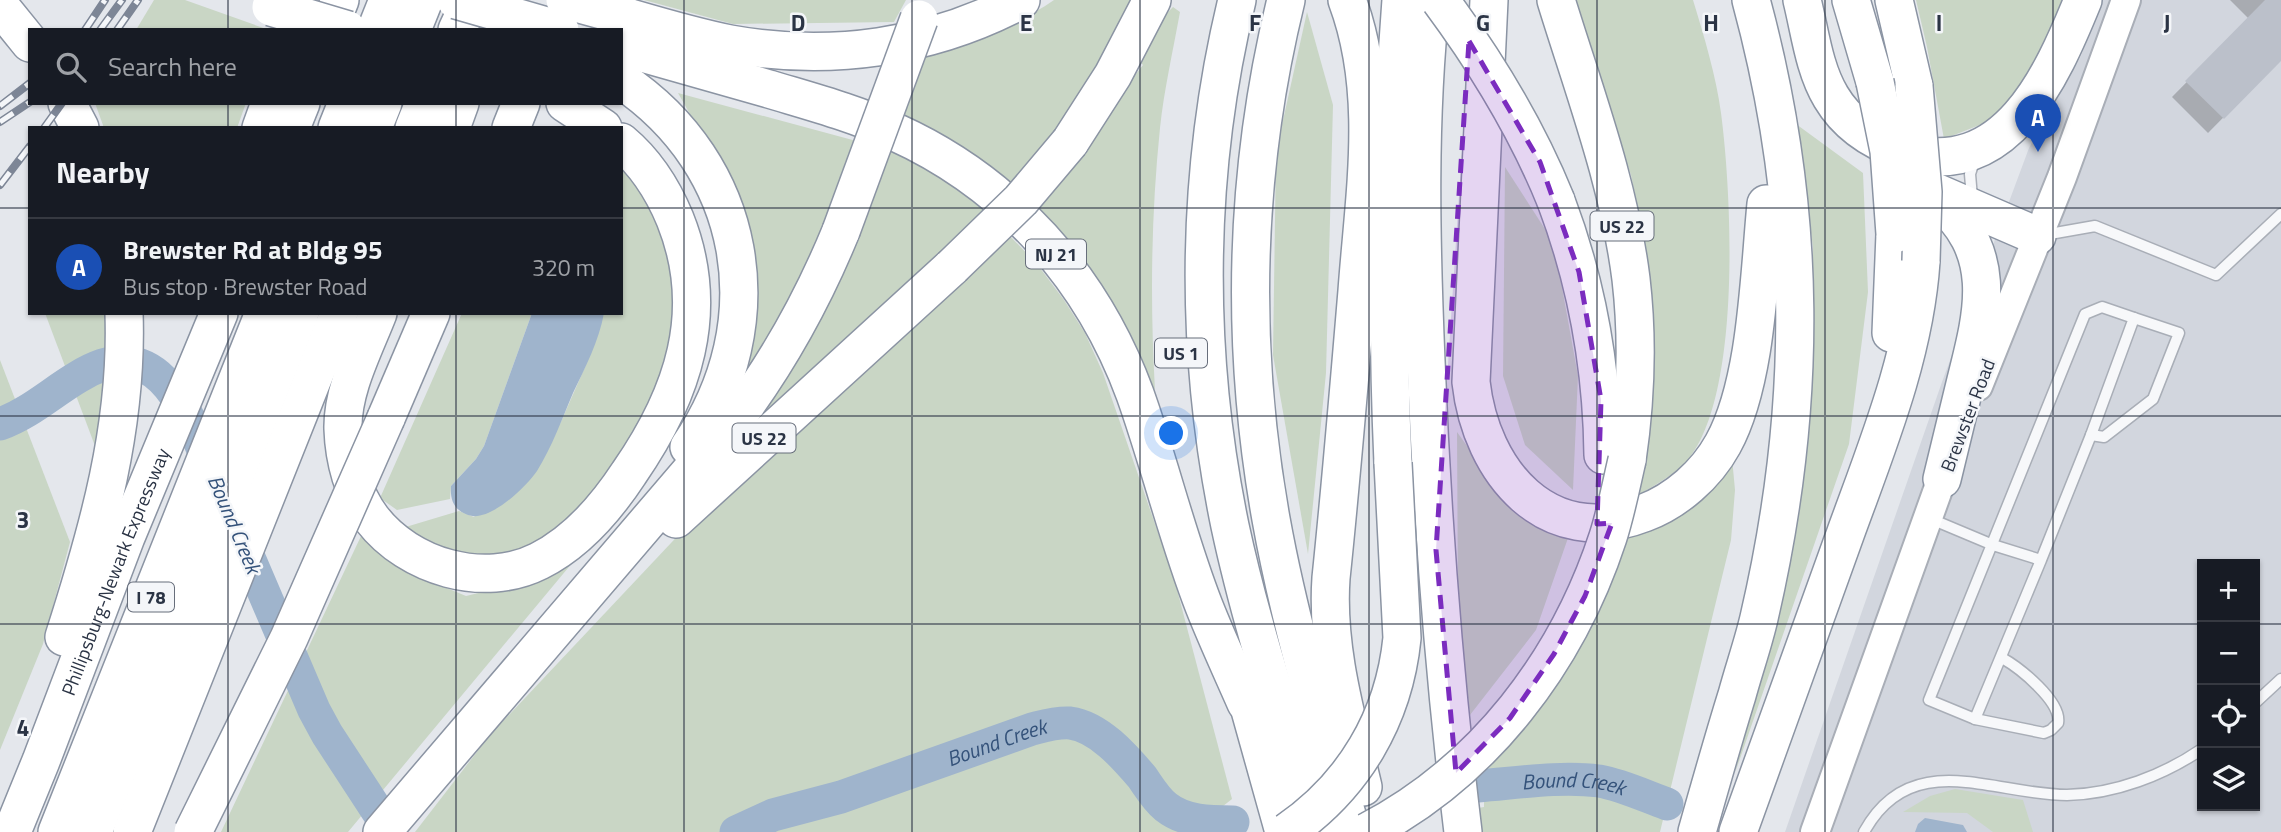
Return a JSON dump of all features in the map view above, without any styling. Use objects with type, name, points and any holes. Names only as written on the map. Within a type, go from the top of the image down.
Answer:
[{"type":"highway","points":[[249,0],[341,28]]},
{"type":"highway","points":[[298,28],[308,0]]},
{"type":"highway","points":[[329,28],[340,0]]},
{"type":"highway","points":[[377,28],[388,0]]},
{"type":"highway","points":[[413,28],[424,0]]},
{"type":"highway","points":[[456,0],[494,14],[552,28]]},
{"type":"highway","points":[[554,28],[566,0],[617,28]]},
{"type":"highway","points":[[574,605],[723,434],[764,380],[817,288],[927,0]]},
{"type":"highway","points":[[624,32],[789,51],[833,52],[919,40],[970,24],[1021,0]]},
{"type":"highway","name":"US 22","points":[[382,832],[574,605],[679,516],[952,267],[1021,200],[1070,142],[1113,75],[1152,0]]},
{"type":"highway","name":"US 1","points":[[1211,0],[1191,102],[1182,181],[1179,264],[1184,392],[1199,498],[1246,703],[1286,832]]},
{"type":"highway","points":[[1237,0],[1214,116],[1207,183],[1204,287],[1209,390],[1224,493],[1240,567],[1317,832]]},
{"type":"highway","points":[[1286,0],[1270,72],[1255,182],[1250,283],[1254,397],[1280,565],[1352,832]]},
{"type":"highway","points":[[1327,0],[1344,53],[1354,98],[1360,144],[1363,206]]},
{"type":"highway","points":[[1346,0],[1358,34],[1366,77],[1368,122],[1330,615],[1339,680],[1373,832]]},
{"type":"highway","points":[[1286,832],[1320,806],[1353,769],[1374,737],[1391,695],[1402,638],[1393,463],[1389,290],[1391,172],[1401,0]]},
{"type":"highway","points":[[1430,0],[1425,65],[1422,203],[1427,410],[1447,687],[1463,832]]},
{"type":"highway","points":[[1367,832],[1424,798],[1463,766],[1510,718],[1554,654],[1575,603],[1615,457],[1601,400],[1591,324],[1572,248],[1556,201],[1540,162],[1502,93],[1440,0]]},
{"type":"highway","points":[[1436,550],[1472,0]]},
{"type":"highway","points":[[1489,0],[1471,383],[1475,412],[1489,452],[1511,483],[1531,500],[1578,521],[1601,523],[1626,520],[1649,512],[1673,498],[1694,481],[1713,459],[1734,420],[1747,372],[1766,204]]},
{"type":"highway","name":"US 22","points":[[1556,0],[1608,173],[1629,266],[1635,359],[1634,393],[1615,457]]},
{"type":"highway","points":[[1685,832],[1732,648],[1762,479],[1772,341],[1766,204],[1751,103],[1726,0]]},
{"type":"highway","points":[[1697,832],[1752,644],[1768,576],[1783,495],[1795,384],[1794,273],[1787,180],[1771,82],[1751,0]]},
{"type":"highway","points":[[1778,0],[1801,88],[1818,122],[1835,142],[1857,158],[2037,236]]},
{"type":"highway","points":[[1802,0],[1824,84],[1838,107],[1856,127],[1879,142],[1922,155],[1950,155],[1978,147],[2004,132],[2030,106],[2055,62],[2083,0]]},
{"type":"highway","points":[[1851,0],[1875,82],[1889,151],[1895,234],[1888,360],[1879,420],[1860,495]]},
{"type":"highway","points":[[1738,832],[1860,495],[1908,345],[1917,304],[1922,261],[1923,192],[1914,86],[1894,0]]},
{"type":"highway","points":[[0,6],[28,41]]},
{"type":"highway","points":[[462,28],[494,14]]},
{"type":"highway","name":"NJ 21","points":[[624,32],[894,131],[972,176],[1028,224],[1079,283],[1114,343],[1144,421],[1203,605],[1246,703]]},
{"type":"highway","points":[[623,82],[660,110],[698,155],[722,202],[732,236],[738,275],[736,338],[725,381],[706,421],[653,495],[649,520]]},
{"type":"highway","points":[[68,105],[79,126]]},
{"type":"highway","points":[[262,126],[269,105]]},
{"type":"highway","points":[[292,126],[300,105]]},
{"type":"highway","points":[[338,126],[346,105]]},
{"type":"highway","points":[[374,126],[382,105]]},
{"type":"highway","points":[[415,126],[423,105]]},
{"type":"highway","points":[[451,126],[459,105]]},
{"type":"highway","points":[[512,126],[520,105]]},
{"type":"highway","points":[[378,315],[353,378],[343,426],[350,475],[363,506],[372,518],[405,549],[433,563],[462,572],[495,573],[518,569],[538,562],[562,548],[597,515],[648,444],[676,388],[690,332],[693,291],[680,233],[658,186],[623,144]]},
{"type":"highway","points":[[1915,182],[1950,210],[1967,232],[1980,265],[1983,287],[1980,325],[1942,479]]},
{"type":"highway","points":[[41,761],[31,729],[81,583],[115,448],[124,369],[124,315]]},
{"type":"highway","points":[[126,537],[174,373],[194,315]]},
{"type":"highway","name":"Phillipsburg-Newark Expressway","points":[[12,832],[126,537],[218,315]]},
{"type":"highway","name":"I 78","points":[[57,832],[263,315]]},
{"type":"highway","name":"I 78","points":[[93,832],[299,315]]},
{"type":"highway","points":[[132,832],[338,315]]},
{"type":"highway","points":[[193,832],[294,628],[430,315]]},
{"type":"highway","points":[[1347,415],[1343,536],[1347,626],[1352,665],[1392,832]]},
{"type":"street","name":"Brewster Road","points":[[1815,832],[1927,517],[2062,177],[2126,0]]},
{"type":"lane","points":[[1973,209],[1970,174],[1978,147]]},
{"type":"lane","points":[[2037,236],[2095,226],[2216,275],[2281,214]]},
{"type":"lane","points":[[2002,658],[2020,668],[2057,710],[2058,723],[2051,730],[2044,733],[1975,719],[1929,700],[2085,314],[2102,307],[2179,333],[2153,399],[2104,437],[2091,435]]},
{"type":"lane","points":[[1975,719],[2091,435],[2134,318]]},
{"type":"lane","points":[[1927,517],[1993,545],[2041,560]]},
{"type":"lane","points":[[2260,698],[2281,679]]},
{"type":"lane","points":[[1864,832],[1884,806],[1907,789],[1937,780],[1963,780],[2050,794],[2091,793],[2151,776],[2179,764],[2197,752]]},
{"type":"highlighted area","points":[[1469,41],[1540,162],[1579,272],[1601,400],[1597,524],[1612,523],[1585,596],[1554,654],[1510,718],[1456,773],[1436,550]]},
{"type":"shaded area","points":[[2102,0],[2281,0],[2281,832],[1785,832],[1942,382],[2029,148],[2081,56]]},
{"type":"green space","points":[[154,0],[185,0],[263,28],[137,28]]},
{"type":"green space","points":[[644,0],[906,0],[894,22],[733,24]]},
{"type":"green space","points":[[1054,0],[1137,0],[1096,83],[1015,186],[959,147],[898,116],[918,58],[1005,27]]},
{"type":"green space","points":[[1571,0],[1693,0],[1713,70],[1721,113],[1728,192],[1729,291],[1718,387],[1706,426],[1690,457],[1672,474],[1635,497],[1650,299],[1644,237],[1631,175]]},
{"type":"green space","points":[[1916,0],[2066,0],[2043,62],[2005,115],[1944,139]]},
{"type":"green space","points":[[1173,7],[1180,12],[1162,114],[1153,226],[1152,325],[1155,390],[1122,325],[1083,265],[1081,251],[1033,205],[1143,65],[1141,63],[1165,15]]},
{"type":"green space","points":[[1307,12],[1333,105],[1326,373],[1308,554],[1273,355],[1276,152]]},
{"type":"green space","points":[[678,93],[860,142],[825,237],[716,428],[728,181]]},
{"type":"green space","points":[[96,105],[245,105],[238,126],[103,126]]},
{"type":"green space","points":[[1796,124],[1863,173],[1868,292],[1849,444],[1735,773],[1769,632],[1805,413],[1813,247]]},
{"type":"green space","points":[[886,149],[936,174],[989,214],[701,477]]},
{"type":"green space","points":[[1505,167],[1554,243],[1578,376],[1573,490],[1525,445],[1503,376]]},
{"type":"green space","points":[[623,170],[642,195],[657,225],[670,265],[673,302],[670,340],[659,381],[632,435],[602,485],[577,516],[520,552],[493,557],[447,554],[399,529],[459,511],[474,517],[560,424],[585,367],[603,315],[623,315]]},
{"type":"green space","points":[[1006,232],[1037,264],[1064,300],[1085,333],[1103,373],[1175,582],[1232,799],[1190,832],[415,832],[490,735],[687,526]]},
{"type":"green space","points":[[46,315],[106,315],[102,419],[95,446]]},
{"type":"green space","points":[[461,315],[531,315],[484,446],[476,459],[451,486],[450,499],[397,510],[380,498]]},
{"type":"green space","points":[[0,360],[70,542],[43,644],[0,750]]},
{"type":"green space","points":[[1457,432],[1506,500],[1568,538],[1536,630],[1470,715],[1458,609]]},
{"type":"green space","points":[[1732,458],[1735,490],[1731,540],[1660,832],[1482,832],[1478,808],[1484,807],[1484,774],[1549,693],[1622,540],[1703,492]]},
{"type":"green space","points":[[362,534],[403,570],[466,596],[523,582],[578,556],[348,832],[221,832]]},
{"type":"green space","points":[[1955,789],[2023,800],[2033,832],[1993,832],[1967,813],[1903,812],[1930,796]]},
{"type":"water","points":[[531,315],[604,315],[591,354],[537,471],[525,486],[496,509],[477,516],[468,515],[454,504],[451,486],[476,459],[484,446]]},
{"type":"water","points":[[1925,818],[1963,825],[1967,832],[1915,832],[1918,824]]},
{"type":"building","points":[[2265,0],[2281,0],[2281,61],[2224,119],[2185,81]]},
{"type":"waterway","name":"Bound Creek","points":[[0,424],[31,409],[78,377],[106,364],[130,362],[150,370],[167,384],[181,404],[214,476]]},
{"type":"waterway","name":"Bound Creek","points":[[238,532],[314,710],[391,832]]},
{"type":"waterway","name":"Bound Creek","points":[[736,832],[773,815],[841,797],[1032,729],[1065,723],[1081,726],[1101,736],[1127,760],[1159,800],[1173,812],[1198,820],[1233,822]]},
{"type":"waterway","name":"Bound Creek","points":[[1478,786],[1554,780],[1599,781],[1667,804]]},
{"type":"railway","points":[[86,28],[105,0]]},
{"type":"railway","points":[[101,28],[122,0]]},
{"type":"railway","points":[[118,28],[138,0]]},
{"type":"railway","points":[[0,106],[28,85]]},
{"type":"railway","points":[[0,122],[28,103]]},
{"type":"railway","points":[[45,126],[61,105]]},
{"type":"railway","points":[[0,185],[28,149]]},
{"type":"place","name":"Brewster Rd at Bldg 95","points":[[2038,152]]}]
